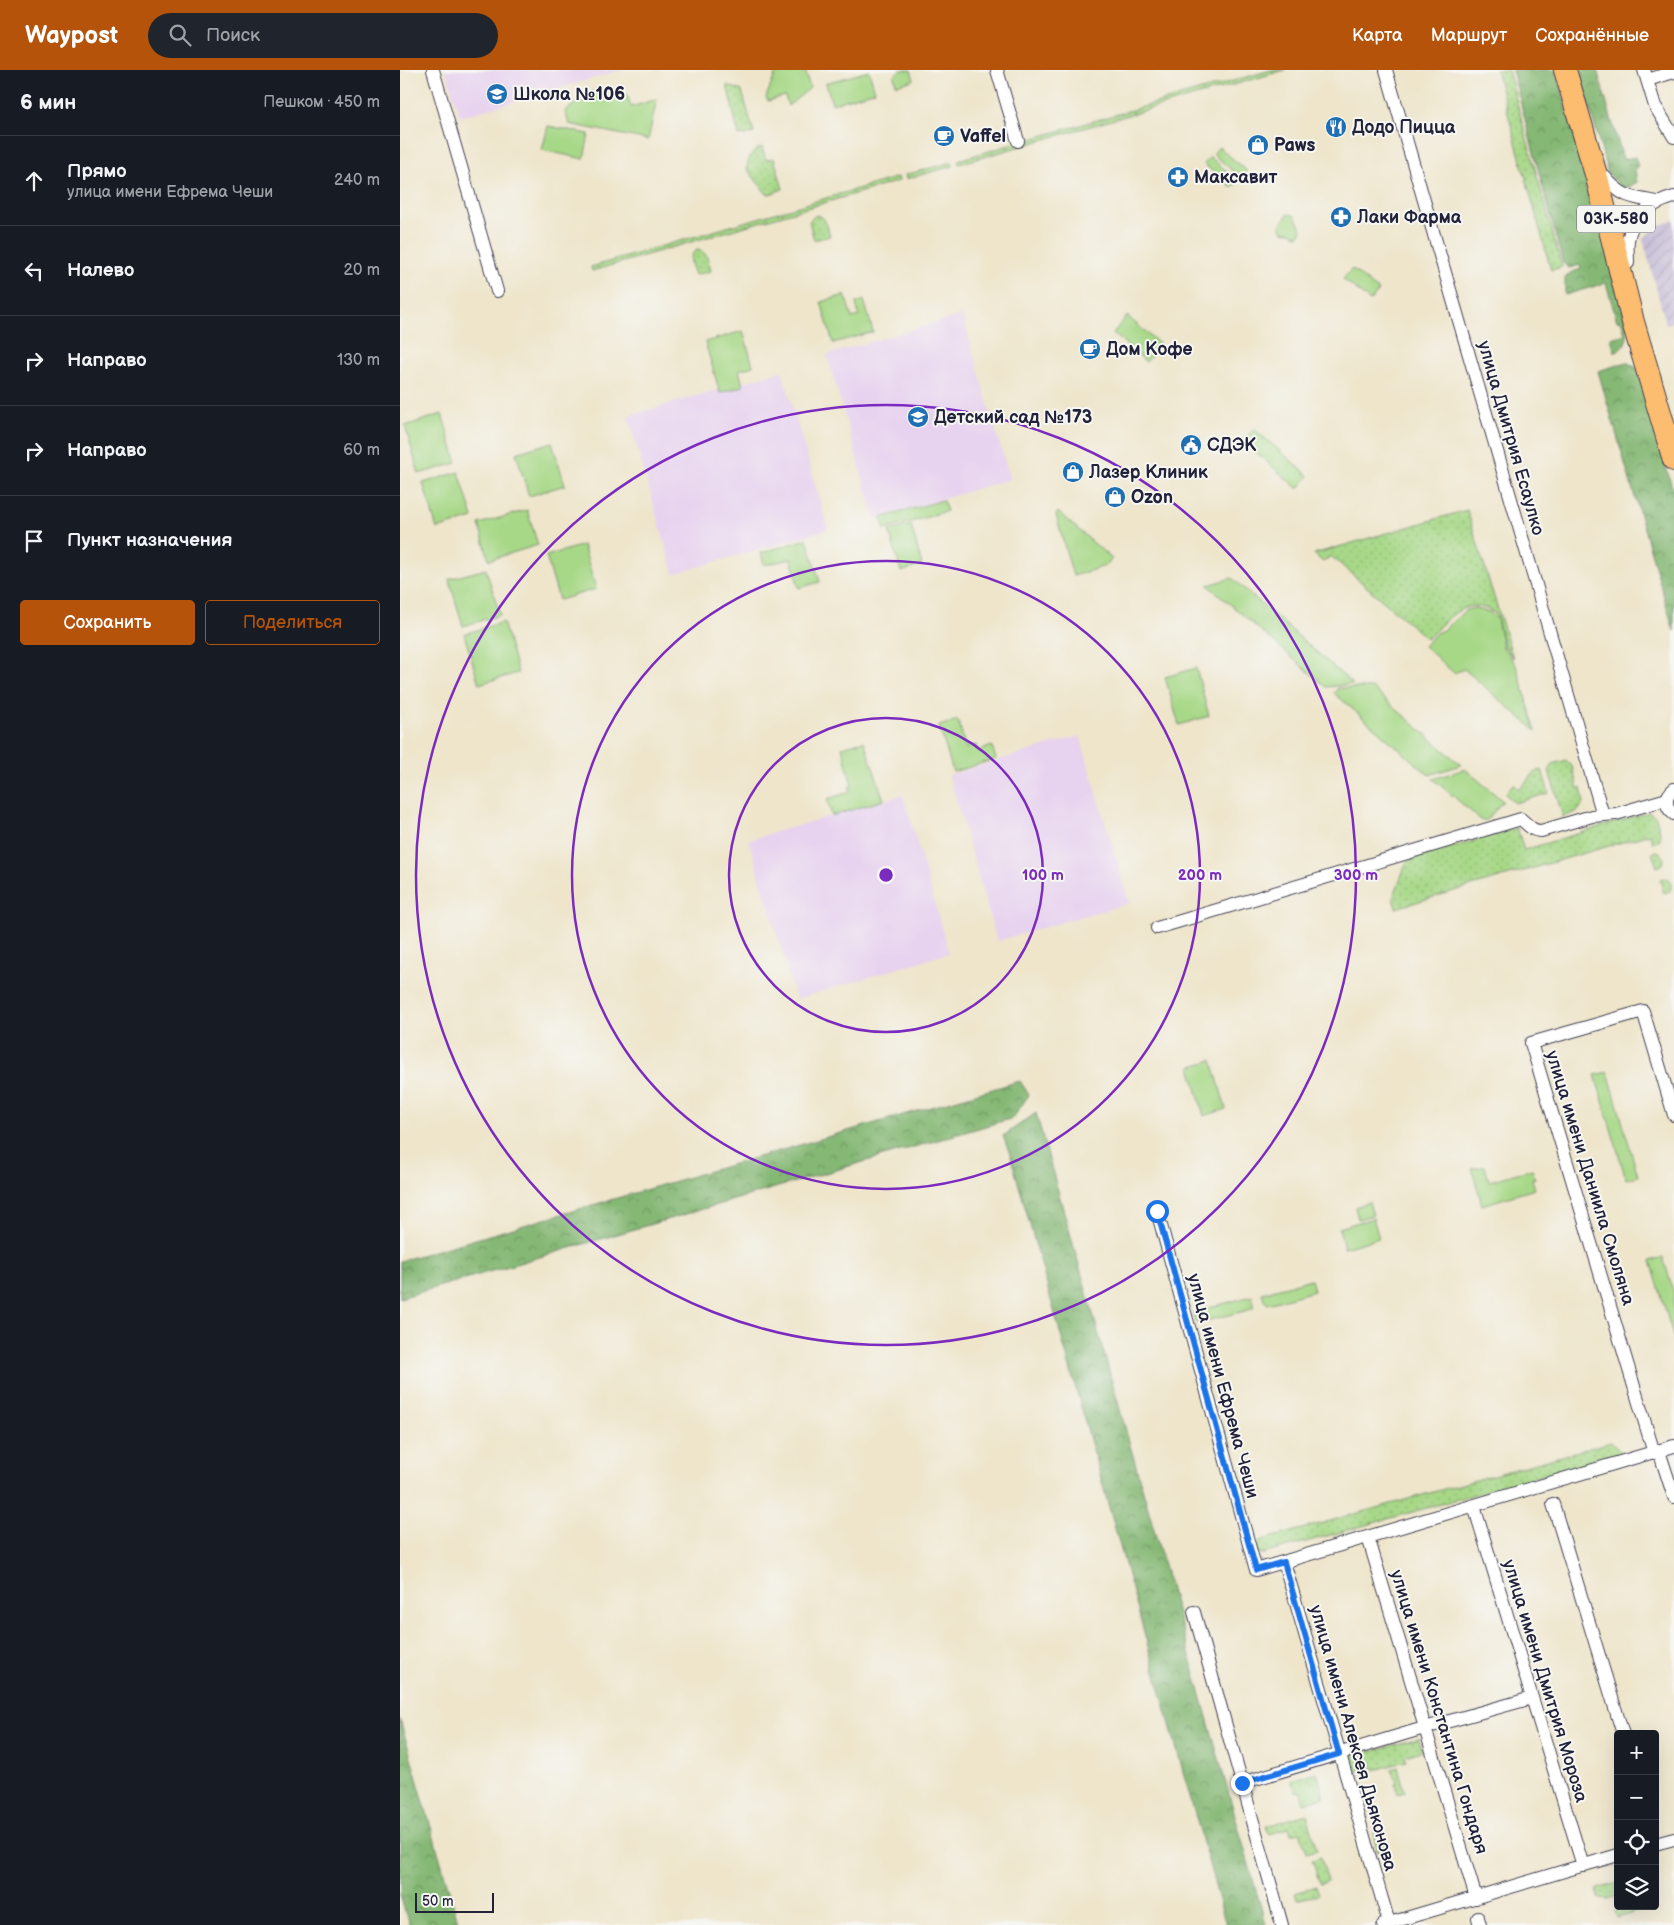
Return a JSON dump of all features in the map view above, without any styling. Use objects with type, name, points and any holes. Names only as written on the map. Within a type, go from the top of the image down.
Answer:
[{"type":"highway","name":"03К-580","points":[[1565,70],[1597,178],[1633,322],[1674,460]]},
{"type":"highway","name":"03К-580","points":[[1575,70],[1674,422]]},
{"type":"street","points":[[433,70],[497,291]]},
{"type":"street","points":[[998,70],[1018,141]]},
{"type":"street","name":"улица Дмитрия Есаулко","points":[[1386,70],[1603,815]]},
{"type":"street","points":[[1674,72],[1646,75],[1655,106],[1674,137]]},
{"type":"street","points":[[1604,176],[1614,188],[1630,198],[1657,202]]},
{"type":"street","points":[[1628,263],[1628,240],[1634,224],[1644,212],[1657,202],[1674,197]]},
{"type":"street","points":[[1158,928],[1522,819],[1535,831],[1541,831],[1592,816],[1616,814],[1670,794],[1668,808],[1674,814]]},
{"type":"street","name":"улица имени Даниила Смоляна","points":[[1674,1115],[1643,1011],[1531,1043],[1656,1452],[1674,1497]]},
{"type":"street","name":"улица имени Ефрема Чеши","points":[[1157,1211],[1256,1570],[1284,1562]]},
{"type":"street","points":[[1284,1562],[1674,1446]]},
{"type":"street","points":[[1552,1504],[1622,1730]]},
{"type":"street","name":"улица имени Дмитрия Мороза","points":[[1474,1506],[1583,1866]]},
{"type":"street","name":"улица имени Константина Гондаря","points":[[1368,1537],[1476,1898]]},
{"type":"street","name":"улица имени Алексея Дьяконова","points":[[1284,1562],[1386,1924]]},
{"type":"street","points":[[1194,1612],[1282,1925]]},
{"type":"street","points":[[1242,1783],[1532,1698]]},
{"type":"street","points":[[1659,1842],[1674,1839]]},
{"type":"street","points":[[1386,1924],[1614,1857]]},
{"type":"shaded area","name":"Школа №106","points":[[446,70],[622,70],[460,117]]},
{"type":"shaded area","points":[[1674,220],[1674,322],[1666,324],[1643,239],[1656,227]]},
{"type":"shaded area","name":"Детский сад №173","points":[[962,315],[1010,479],[875,519],[827,355]]},
{"type":"shaded area","points":[[782,371],[828,529],[674,574],[628,416]]},
{"type":"shaded area","points":[[1080,736],[1129,903],[997,941],[949,775]]},
{"type":"shaded area","points":[[903,795],[949,953],[796,999],[749,840]]},
{"type":"green space","points":[[777,70],[805,70],[810,88],[788,106],[785,96],[768,101],[766,97]]},
{"type":"green space","points":[[900,70],[911,70],[914,80],[896,85],[894,76]]},
{"type":"green space","points":[[1271,70],[1285,70],[959,164],[958,160]]},
{"type":"green space","points":[[1496,70],[1508,70],[1562,267],[1551,270]]},
{"type":"green space","points":[[1512,70],[1556,70],[1627,323],[1625,343],[1615,352],[1611,338],[1625,334],[1621,320],[1617,321],[1606,283],[1565,295],[1565,278],[1570,273],[1581,269],[1580,265],[1569,268],[1563,263]]},
{"type":"green space","points":[[1579,70],[1597,70],[1623,159],[1635,157],[1638,166],[1635,170],[1637,182],[1629,187],[1621,187],[1608,173]]},
{"type":"green space","points":[[869,71],[875,91],[832,104],[826,83]]},
{"type":"green space","points":[[727,85],[742,91],[754,133],[739,136]]},
{"type":"green space","points":[[599,87],[603,90],[612,87],[615,98],[627,94],[631,107],[657,99],[648,140],[569,124],[565,111]]},
{"type":"green space","points":[[548,126],[589,134],[584,159],[542,150]]},
{"type":"green space","points":[[762,147],[766,160],[774,158],[783,189],[770,194],[766,193],[747,169],[751,155]]},
{"type":"green space","points":[[1219,147],[1247,171],[1241,178],[1213,154]]},
{"type":"green space","points":[[1210,157],[1238,181],[1232,188],[1204,164]]},
{"type":"green space","points":[[952,162],[953,166],[906,179],[905,175]]},
{"type":"green space","points":[[898,177],[899,181],[592,271],[591,267]]},
{"type":"green space","points":[[1288,214],[1294,215],[1302,229],[1299,236],[1283,231],[1280,225]]},
{"type":"green space","points":[[816,215],[824,220],[830,236],[814,240],[809,221]]},
{"type":"green space","points":[[697,250],[705,255],[711,271],[695,275],[691,265],[691,258]]},
{"type":"green space","points":[[1352,269],[1379,291],[1370,301],[1343,279]]},
{"type":"green space","points":[[845,295],[852,318],[859,316],[856,303],[864,300],[873,332],[833,343],[821,302]]},
{"type":"green space","points":[[1127,316],[1161,345],[1146,362],[1113,333]]},
{"type":"green space","points":[[743,331],[753,366],[739,370],[743,386],[720,393],[705,342]]},
{"type":"green space","points":[[1627,362],[1637,368],[1674,494],[1674,631],[1598,371]]},
{"type":"green space","points":[[442,414],[457,463],[419,474],[405,426]]},
{"type":"green space","points":[[1254,429],[1309,476],[1298,489],[1243,441]]},
{"type":"green space","points":[[552,442],[565,485],[529,496],[516,453]]},
{"type":"green space","points":[[459,472],[473,518],[437,529],[423,483]]},
{"type":"green space","points":[[943,500],[947,511],[885,530],[881,518]]},
{"type":"green space","points":[[527,510],[538,545],[489,560],[479,524]]},
{"type":"green space","points":[[1467,510],[1513,658],[1504,645],[1496,614],[1481,607],[1473,606],[1466,608],[1451,616],[1427,639],[1331,556],[1323,562],[1314,554]]},
{"type":"green space","points":[[1058,512],[1112,559],[1105,566],[1073,576],[1056,515]]},
{"type":"green space","points":[[911,525],[922,565],[901,572],[889,531]]},
{"type":"green space","points":[[807,539],[820,582],[799,588],[791,559],[764,565],[761,553]]},
{"type":"green space","points":[[583,545],[596,589],[559,600],[546,556]]},
{"type":"green space","points":[[486,569],[500,615],[463,626],[449,579]]},
{"type":"green space","points":[[1232,578],[1353,684],[1326,687],[1208,585]]},
{"type":"green space","points":[[1475,608],[1491,613],[1497,619],[1503,647],[1516,665],[1536,731],[1464,669],[1454,673],[1424,646],[1436,633],[1443,630],[1466,610]]},
{"type":"green space","points":[[503,622],[518,673],[479,684],[464,634]]},
{"type":"green space","points":[[1196,668],[1209,716],[1179,725],[1165,677]]},
{"type":"green space","points":[[1338,688],[1372,688],[1461,765],[1429,775],[1334,693]]},
{"type":"green space","points":[[958,720],[966,748],[976,745],[978,751],[992,746],[996,759],[953,772],[939,726]]},
{"type":"green space","points":[[864,741],[884,800],[832,816],[827,799],[850,792],[849,787],[852,786],[842,747]]},
{"type":"green space","points":[[1566,760],[1572,766],[1578,789],[1581,788],[1584,802],[1578,811],[1563,817],[1549,771],[1553,764]]},
{"type":"green space","points":[[1465,769],[1503,801],[1487,820],[1482,821],[1433,779]]},
{"type":"green space","points":[[1542,770],[1549,793],[1515,803],[1505,794],[1513,784],[1520,789],[1535,772]]},
{"type":"green space","points":[[1649,812],[1656,817],[1661,836],[1659,841],[1653,843],[1650,834],[1396,908],[1393,898],[1407,861],[1517,828],[1524,850]]},
{"type":"green space","points":[[1657,851],[1664,858],[1662,865],[1657,867],[1652,853]]},
{"type":"green space","points":[[1664,878],[1670,881],[1672,886],[1670,891],[1664,893],[1660,879]]},
{"type":"green space","points":[[1212,1060],[1226,1109],[1204,1116],[1190,1067]]},
{"type":"green space","points":[[1608,1072],[1638,1176],[1626,1179],[1595,1075]]},
{"type":"green space","points":[[1020,1081],[1029,1095],[1013,1118],[400,1298],[400,1261]]},
{"type":"green space","points":[[1036,1113],[1266,1925],[1226,1925],[1011,1157],[1003,1136]]},
{"type":"green space","points":[[1485,1166],[1489,1181],[1532,1169],[1535,1178],[1532,1179],[1535,1189],[1482,1205],[1472,1169]]},
{"type":"green space","points":[[1369,1202],[1373,1215],[1358,1219],[1355,1207]]},
{"type":"green space","points":[[1373,1218],[1379,1238],[1344,1248],[1339,1228]]},
{"type":"green space","points":[[1663,1257],[1674,1294],[1674,1339],[1651,1261]]},
{"type":"green space","points":[[1311,1279],[1314,1291],[1268,1304],[1265,1302],[1262,1293]]},
{"type":"green space","points":[[1252,1296],[1254,1304],[1252,1309],[1199,1323],[1195,1322],[1193,1312]]},
{"type":"green space","points":[[1611,1442],[1622,1453],[1263,1554],[1257,1552],[1256,1547],[1260,1545],[1259,1541]]},
{"type":"green space","points":[[400,1719],[459,1925],[409,1925],[400,1895]]},
{"type":"green space","points":[[1419,1738],[1422,1751],[1405,1756],[1406,1761],[1375,1770],[1374,1767],[1354,1772],[1350,1757]]},
{"type":"green space","points":[[1398,1767],[1405,1792],[1398,1794],[1395,1784],[1397,1783],[1391,1769]]},
{"type":"green space","points":[[1317,1772],[1324,1797],[1304,1803],[1300,1791],[1296,1792],[1294,1790],[1290,1780]]},
{"type":"green space","points":[[1307,1814],[1317,1850],[1307,1853],[1300,1832],[1291,1834],[1289,1828],[1269,1834],[1266,1826]]},
{"type":"green space","points":[[1382,1831],[1387,1850],[1378,1852],[1373,1833]]},
{"type":"green space","points":[[1321,1857],[1328,1881],[1320,1884],[1312,1860]]},
{"type":"green space","points":[[1614,1884],[1614,1897],[1599,1898],[1597,1889]]},
{"type":"green space","points":[[1316,1886],[1319,1894],[1297,1900],[1295,1893]]},
{"type":"green space","points":[[1618,1910],[1637,1910],[1617,1918],[1615,1911]]},
{"type":"place","name":"Школа №106","points":[[497,94]]},
{"type":"place","name":"Додо Пицца","points":[[1336,127]]},
{"type":"place","name":"Vaffel","points":[[944,136]]},
{"type":"place","name":"Paws","points":[[1258,145]]},
{"type":"place","name":"Максавит","points":[[1178,177]]},
{"type":"place","name":"Лаки Фарма","points":[[1341,217]]},
{"type":"place","name":"Дом Кофе","points":[[1090,349]]},
{"type":"place","name":"Детский сад №173","points":[[918,417]]},
{"type":"place","name":"СДЭК","points":[[1191,445]]},
{"type":"place","name":"Лазер Клиник","points":[[1073,472]]},
{"type":"place","name":"Ozon","points":[[1115,497]]},
{"type":"route","points":[[1157,1211],[1256,1570],[1284,1562],[1339,1754],[1242,1783]]}]
